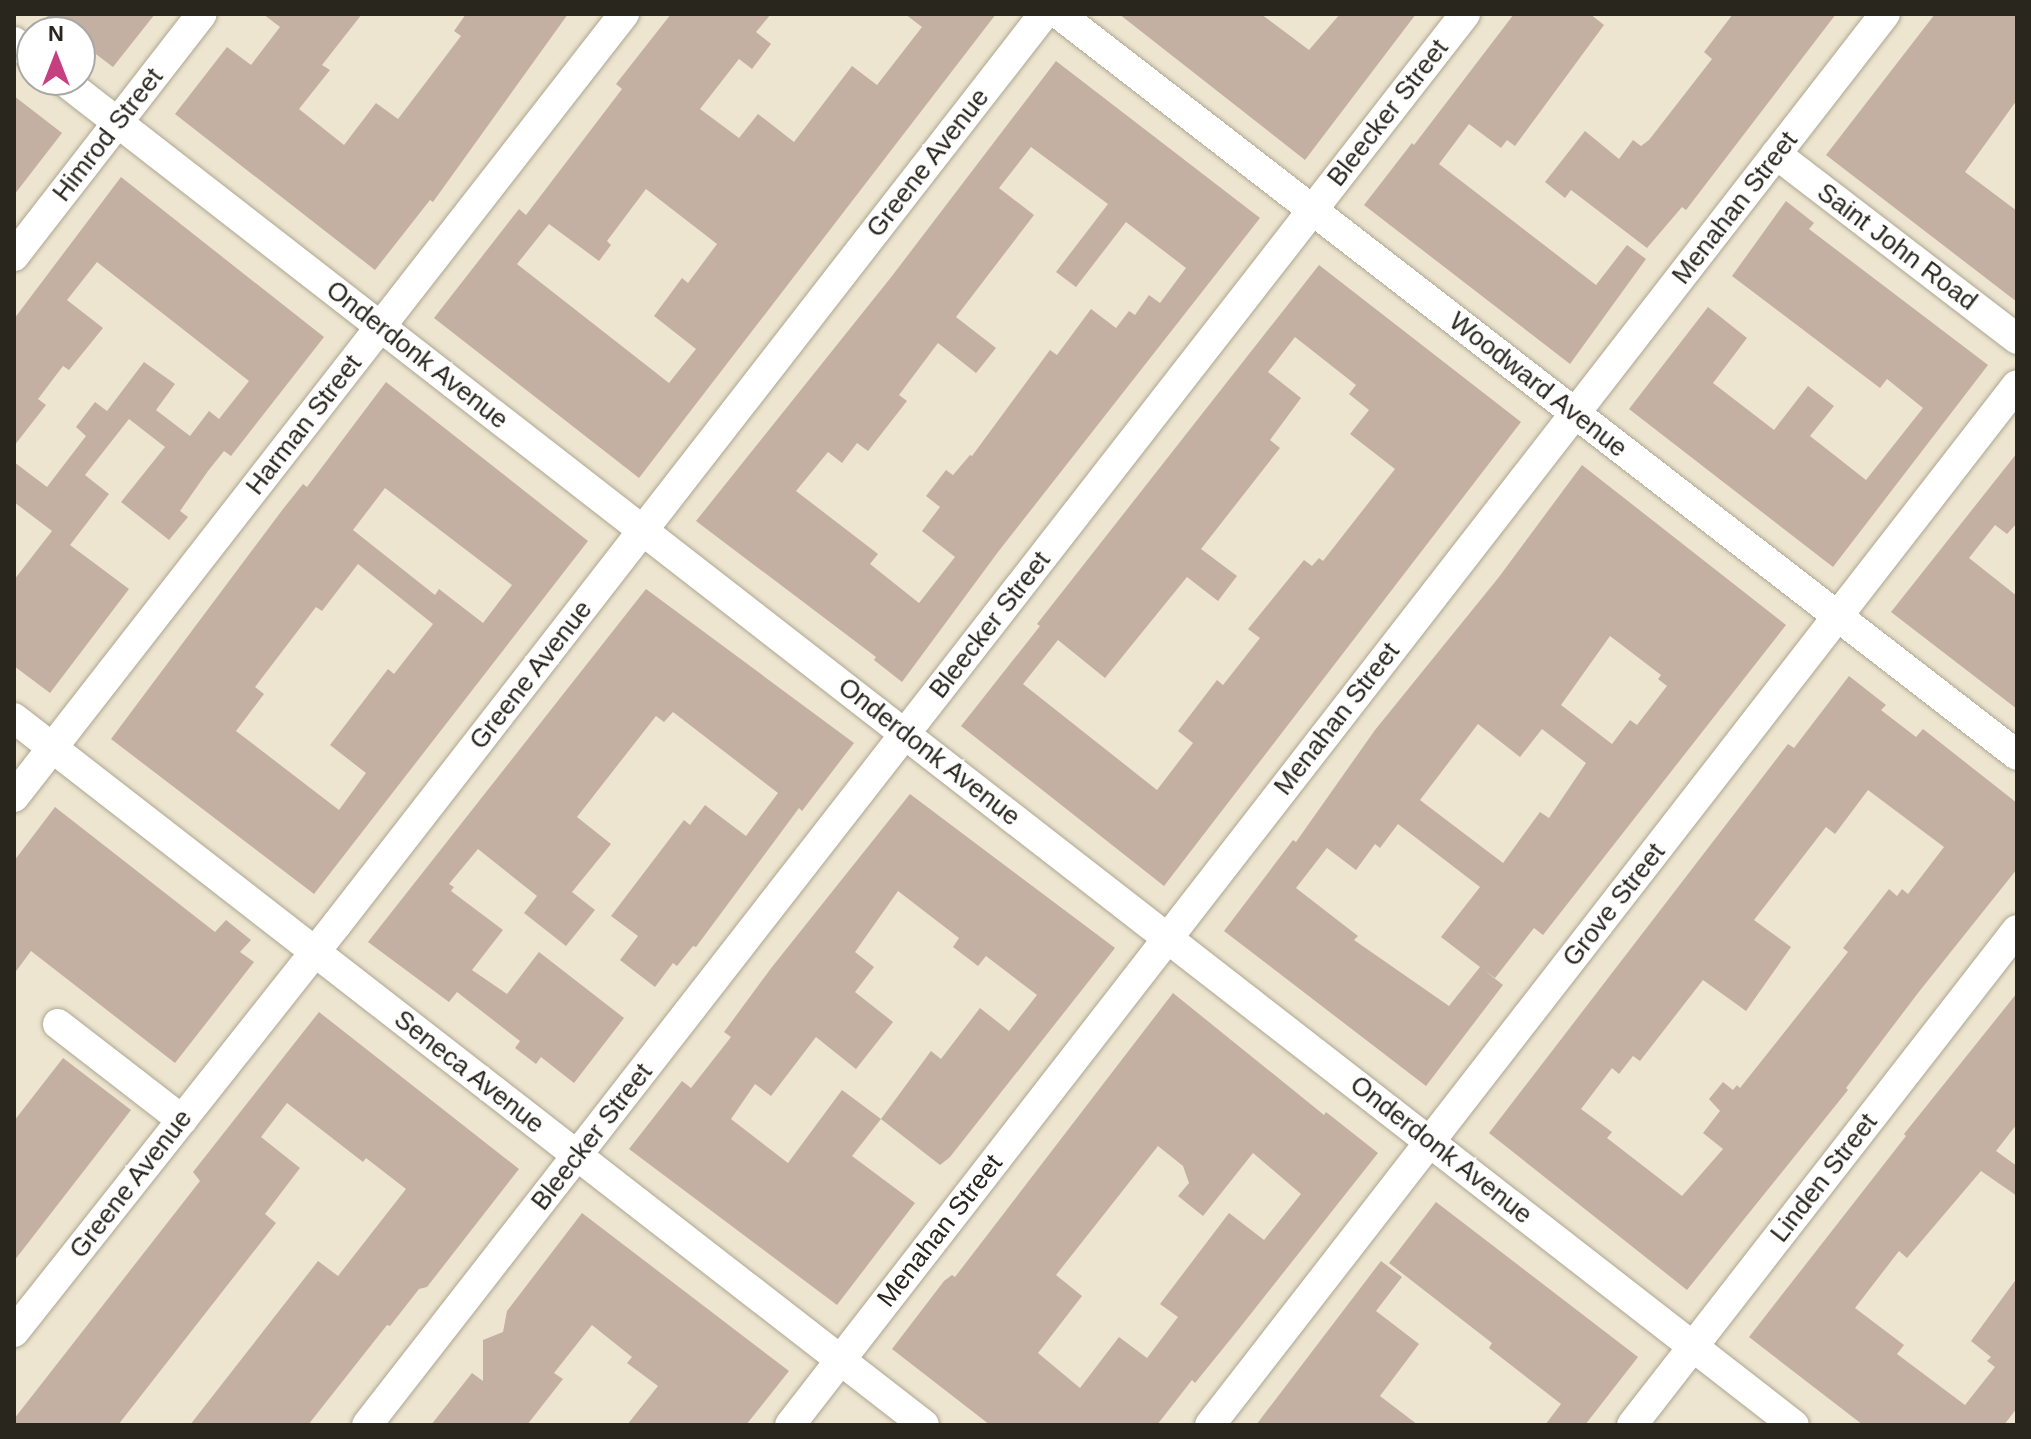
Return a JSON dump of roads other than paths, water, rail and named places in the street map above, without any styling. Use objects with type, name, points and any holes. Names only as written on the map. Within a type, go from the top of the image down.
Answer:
[{"type":"street","name":"Himrod Street","points":[[14,256],[202,14]]},
{"type":"street","name":"Harman Street","points":[[14,797],[624,14]]},
{"type":"street","name":"Greene Avenue","points":[[14,1332],[315,952],[1044,14]]},
{"type":"street","name":"Woodward Avenue","points":[[1059,14],[2017,755]]},
{"type":"street","name":"Bleecker Street","points":[[367,1425],[1465,14]]},
{"type":"street","name":"Menahan Street","points":[[790,1425],[1885,14]]},
{"type":"street","name":"Onderdonk Avenue","points":[[84,96],[1794,1425]]},
{"type":"street","name":"Saint John Road","points":[[1776,154],[2017,339]]},
{"type":"street","name":"Grove Street","points":[[1210,1425],[2017,385]]},
{"type":"street","name":"Seneca Avenue","points":[[14,718],[924,1425]]},
{"type":"street","name":"Linden Street","points":[[1632,1425],[2017,930]]},
{"type":"street","points":[[58,1024],[182,1120]]}]
